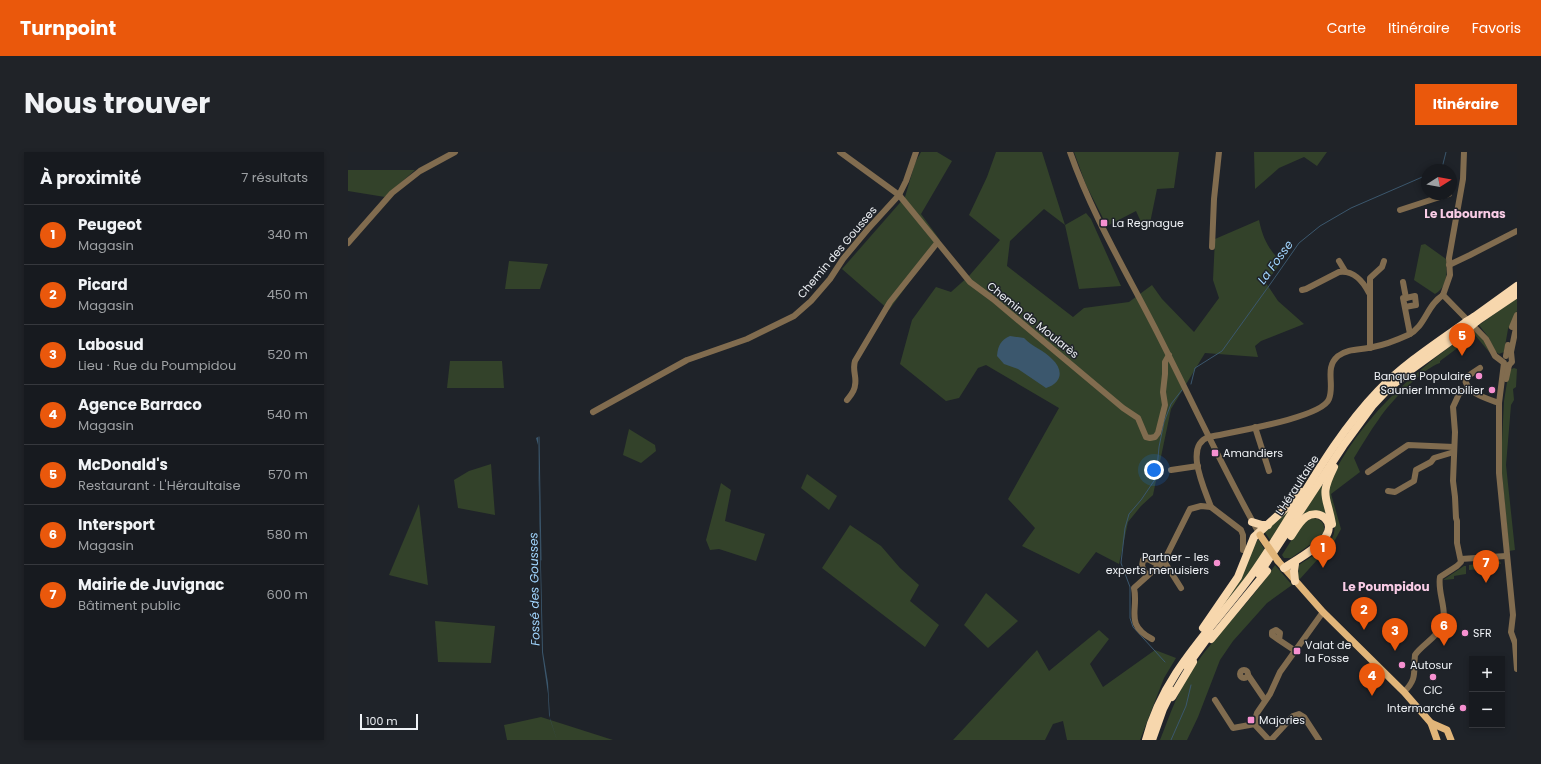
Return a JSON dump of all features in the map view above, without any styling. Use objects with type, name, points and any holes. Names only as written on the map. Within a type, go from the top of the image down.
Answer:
[{"type":"highway","name":"L'Héraultaise","points":[[1153,740],[1166,704],[1185,669],[1270,558],[1364,416],[1388,389],[1517,286]]},
{"type":"highway","name":"L'Héraultaise","points":[[1476,319],[1517,294]]},
{"type":"highway","name":"L'Héraultaise","points":[[1145,740],[1158,707],[1183,663],[1197,643],[1251,576],[1343,435],[1369,401],[1396,374],[1468,325]]},
{"type":"highway","points":[[1282,566],[1296,562],[1326,543],[1331,534],[1332,526],[1325,502],[1324,492],[1328,479],[1339,458],[1375,406],[1412,369]]},
{"type":"highway","points":[[1145,740],[1156,705],[1166,685],[1238,577],[1254,537],[1259,534],[1299,494],[1343,435]]},
{"type":"highway","points":[[1153,740],[1173,696],[1198,654],[1254,588],[1303,520],[1313,514],[1323,516],[1327,520],[1329,526],[1326,536],[1296,562],[1294,572],[1295,581]]},
{"type":"highway","points":[[1252,522],[1268,525]]},
{"type":"main road","points":[[1259,534],[1282,566],[1323,612],[1404,692],[1432,723],[1436,736],[1447,730],[1448,738]]},
{"type":"street","points":[[348,243],[392,193],[420,171],[455,152]]},
{"type":"street","name":"Chemin de Moularès","points":[[840,152],[899,195],[970,282],[993,299],[1003,309],[1123,408],[1136,416],[1146,437],[1148,438],[1155,437],[1161,422],[1165,405],[1165,362],[1169,355]]},
{"type":"street","name":"Chemin des Gousses","points":[[593,412],[687,360],[747,339],[794,316],[816,296],[863,235],[899,195],[906,182],[916,152]]},
{"type":"street","points":[[1070,152],[1083,187],[1095,213],[1169,355],[1259,534]]},
{"type":"street","points":[[1212,247],[1214,199],[1219,152]]},
{"type":"street","points":[[1211,507],[1198,466],[1196,450],[1202,441],[1210,437],[1289,420],[1321,408],[1329,400],[1330,370],[1333,362],[1338,356],[1346,352],[1370,348],[1410,334],[1418,328],[1435,301],[1444,295],[1450,275],[1449,265],[1451,242],[1462,191],[1464,152]]},
{"type":"street","points":[[1457,192],[1462,191]]},
{"type":"street","points":[[1400,210],[1431,200]]},
{"type":"street","points":[[1449,265],[1517,230]]},
{"type":"street","points":[[847,400],[855,387],[853,369],[855,361],[890,302],[937,243]]},
{"type":"street","points":[[1370,348],[1370,278],[1382,267],[1384,260]]},
{"type":"street","points":[[1340,261],[1345,271]]},
{"type":"street","points":[[1302,290],[1339,272],[1345,271],[1356,276],[1370,294]]},
{"type":"street","points":[[1403,282],[1406,298]]},
{"type":"street","points":[[1444,295],[1486,339],[1492,352],[1497,357],[1509,361]]},
{"type":"street","points":[[1405,307],[1416,305],[1415,296],[1403,298],[1410,334]]},
{"type":"street","points":[[1499,449],[1512,328],[1517,315]]},
{"type":"street","points":[[1517,323],[1500,403],[1499,449],[1499,473],[1506,556],[1515,624],[1511,632],[1516,640],[1517,669]]},
{"type":"street","points":[[1480,368],[1466,378],[1465,381],[1469,388],[1482,396],[1500,403]]},
{"type":"street","points":[[1404,692],[1411,684],[1415,673],[1416,655],[1442,626],[1444,618],[1440,577],[1457,566],[1461,559],[1458,549],[1453,481],[1455,432],[1454,404],[1459,394],[1469,388]]},
{"type":"street","points":[[1255,427],[1269,471]]},
{"type":"street","points":[[1368,472],[1408,445],[1454,450]]},
{"type":"street","points":[[1388,491],[1395,492],[1414,481],[1416,470],[1431,462],[1434,458],[1454,450]]},
{"type":"street","points":[[1171,470],[1198,466]]},
{"type":"street","points":[[1152,639],[1137,627],[1134,617],[1134,588],[1162,563],[1190,509],[1201,506],[1211,507],[1241,530],[1244,535],[1243,550]]},
{"type":"street","points":[[1461,559],[1506,556]]},
{"type":"street","points":[[1147,576],[1142,566],[1143,560],[1148,559],[1162,563],[1181,588]]},
{"type":"street","points":[[1319,740],[1304,717],[1299,714],[1293,716],[1270,740],[1258,729],[1255,724],[1257,713],[1270,694],[1280,672],[1294,650],[1323,612]]},
{"type":"street","points":[[1279,640],[1294,650]]},
{"type":"street","points":[[1248,675],[1265,700]]},
{"type":"street","points":[[1215,700],[1233,728],[1255,724]]},
{"type":"green space","points":[[921,152],[937,152],[952,161],[921,214],[940,240],[889,310],[842,269],[905,197],[915,163]]},
{"type":"green space","points":[[996,152],[1042,152],[1065,225],[1044,209],[1010,241],[1007,266],[1073,317],[1084,308],[1129,302],[1152,285],[1162,299],[1194,332],[1219,298],[1213,280],[1215,239],[1259,220],[1262,233],[1267,243],[1281,262],[1266,283],[1278,301],[1304,324],[1261,341],[1255,346],[1258,357],[1205,353],[1171,409],[1153,495],[1141,506],[1128,522],[1119,564],[1096,552],[1079,574],[1022,546],[1035,528],[1008,499],[1059,408],[986,365],[978,368],[959,398],[946,401],[900,364],[912,320],[936,287],[951,292],[969,276],[1000,240],[969,215],[987,177]]},
{"type":"green space","points":[[1074,152],[1179,152],[1174,188],[1157,189],[1150,223],[1141,222],[1136,211],[1107,226],[1086,185]]},
{"type":"green space","points":[[1254,152],[1327,152],[1317,166],[1304,157],[1279,168],[1255,189]]},
{"type":"green space","points":[[348,170],[415,170],[385,197],[348,191]]},
{"type":"green space","points":[[1086,213],[1091,219],[1121,286],[1079,289],[1065,225]]},
{"type":"green space","points":[[1425,244],[1446,259],[1446,279],[1442,287],[1435,294],[1414,280],[1421,245]]},
{"type":"green space","points":[[509,261],[548,264],[540,289],[505,289]]},
{"type":"green space","points":[[1517,298],[1517,311],[1508,329],[1504,352],[1499,354],[1495,351],[1489,338],[1479,325]]},
{"type":"green space","points":[[1474,329],[1484,341],[1490,353],[1475,335],[1407,387],[1390,404],[1372,428],[1354,458],[1360,472],[1331,494],[1341,529],[1335,540],[1299,580],[1299,565],[1323,549],[1331,541],[1333,536],[1334,522],[1328,497],[1329,487],[1334,474],[1348,449],[1379,409],[1396,392],[1433,359]]},
{"type":"green space","points":[[450,361],[502,361],[504,388],[447,388]]},
{"type":"green space","points":[[1514,368],[1517,369],[1516,387],[1513,389],[1514,400],[1511,405],[1506,465],[1515,550],[1509,551],[1501,462],[1504,401],[1509,370]]},
{"type":"green space","points":[[629,429],[655,445],[656,451],[641,463],[623,455]]},
{"type":"green space","points":[[491,464],[495,515],[458,508],[454,480],[469,471]]},
{"type":"green space","points":[[807,474],[837,496],[829,510],[801,488]]},
{"type":"green space","points":[[721,483],[731,490],[725,521],[765,534],[756,561],[719,549],[710,550],[706,540]]},
{"type":"green space","points":[[1322,483],[1322,496],[1328,521],[1324,516],[1300,519]]},
{"type":"green space","points":[[1297,500],[1270,540],[1264,531]]},
{"type":"green space","points":[[419,504],[428,585],[389,575]]},
{"type":"green space","points":[[1313,518],[1320,520],[1323,524],[1324,530],[1321,537],[1291,558],[1284,558],[1282,555],[1303,522]]},
{"type":"green space","points":[[850,525],[881,546],[900,568],[919,585],[910,601],[939,625],[925,647],[822,568]]},
{"type":"green space","points":[[1258,539],[1265,550],[1214,618]]},
{"type":"green space","points":[[1500,561],[1501,564],[1491,565],[1491,568],[1469,570],[1469,565]]},
{"type":"green space","points":[[1275,565],[1292,585],[1267,603],[1233,641],[1220,660],[1198,717],[1187,740],[1160,740],[1175,701],[1189,674]]},
{"type":"green space","points":[[1466,566],[1466,574],[1454,576],[1454,579],[1443,580]]},
{"type":"green space","points":[[986,593],[1018,621],[988,648],[964,625]]},
{"type":"green space","points":[[435,621],[495,626],[491,663],[438,662]]},
{"type":"green space","points":[[1099,630],[1109,639],[1090,664],[1103,687],[1155,650],[1176,658],[1164,678],[1140,740],[1067,740],[1063,721],[1053,724],[1045,740],[953,740],[1037,650],[1049,671]]},
{"type":"green space","points":[[541,717],[613,740],[507,740],[504,725]]},
{"type":"water","points":[[1010,336],[1024,338],[1052,359],[1056,363],[1060,372],[1058,380],[1046,388],[1018,369],[1004,364],[997,356],[998,349],[1000,343]]},
{"type":"water","points":[[538,437],[543,652],[548,683],[550,718],[542,652],[538,445],[536,438]]},
{"type":"waterway","name":"La Fosse","points":[[1443,164],[1446,152]]},
{"type":"waterway","name":"La Fosse","points":[[1191,384],[1195,368],[1222,351],[1299,243],[1320,226],[1351,208],[1421,178]]},
{"type":"waterway","name":"La Fosse","points":[[1165,662],[1133,627],[1130,618],[1130,587],[1121,563],[1125,528],[1129,514],[1141,500],[1156,478],[1159,447],[1164,422],[1171,404],[1182,390]]},
{"type":"waterway","name":"Fossé des Gousses","points":[[539,437],[541,560]]},
{"type":"waterway","name":"La Fosse","points":[[1171,740],[1186,706],[1191,685]]},
{"type":"place","name":"La Regnague","points":[[1104,223]]},
{"type":"place","name":"McDonald's","points":[[1462,356]]},
{"type":"place","name":"Banque Populaire","points":[[1479,376]]},
{"type":"place","name":"Saunier Immobilier","points":[[1492,390]]},
{"type":"place","name":"Amandiers","points":[[1215,453]]},
{"type":"place","name":"Partner - les experts menuisiers","points":[[1217,563]]},
{"type":"place","name":"Peugeot","points":[[1323,568]]},
{"type":"place","name":"Mairie de Juvignac","points":[[1486,583]]},
{"type":"place","name":"Picard","points":[[1364,630]]},
{"type":"place","name":"SFR","points":[[1465,633]]},
{"type":"place","name":"Intersport","points":[[1444,646]]},
{"type":"place","name":"Valat de la Fosse","points":[[1297,651]]},
{"type":"place","name":"Labosud","points":[[1395,651]]},
{"type":"place","name":"Autosur","points":[[1402,665]]},
{"type":"place","name":"CIC","points":[[1433,677]]},
{"type":"place","name":"Agence Barraco","points":[[1372,696]]},
{"type":"place","name":"Intermarché","points":[[1463,708]]},
{"type":"place","name":"Majories","points":[[1251,720]]},
{"type":"district","name":"Le Labournas","points":[[1465,213]]},
{"type":"district","name":"Le Poumpidou","points":[[1386,586]]}]
